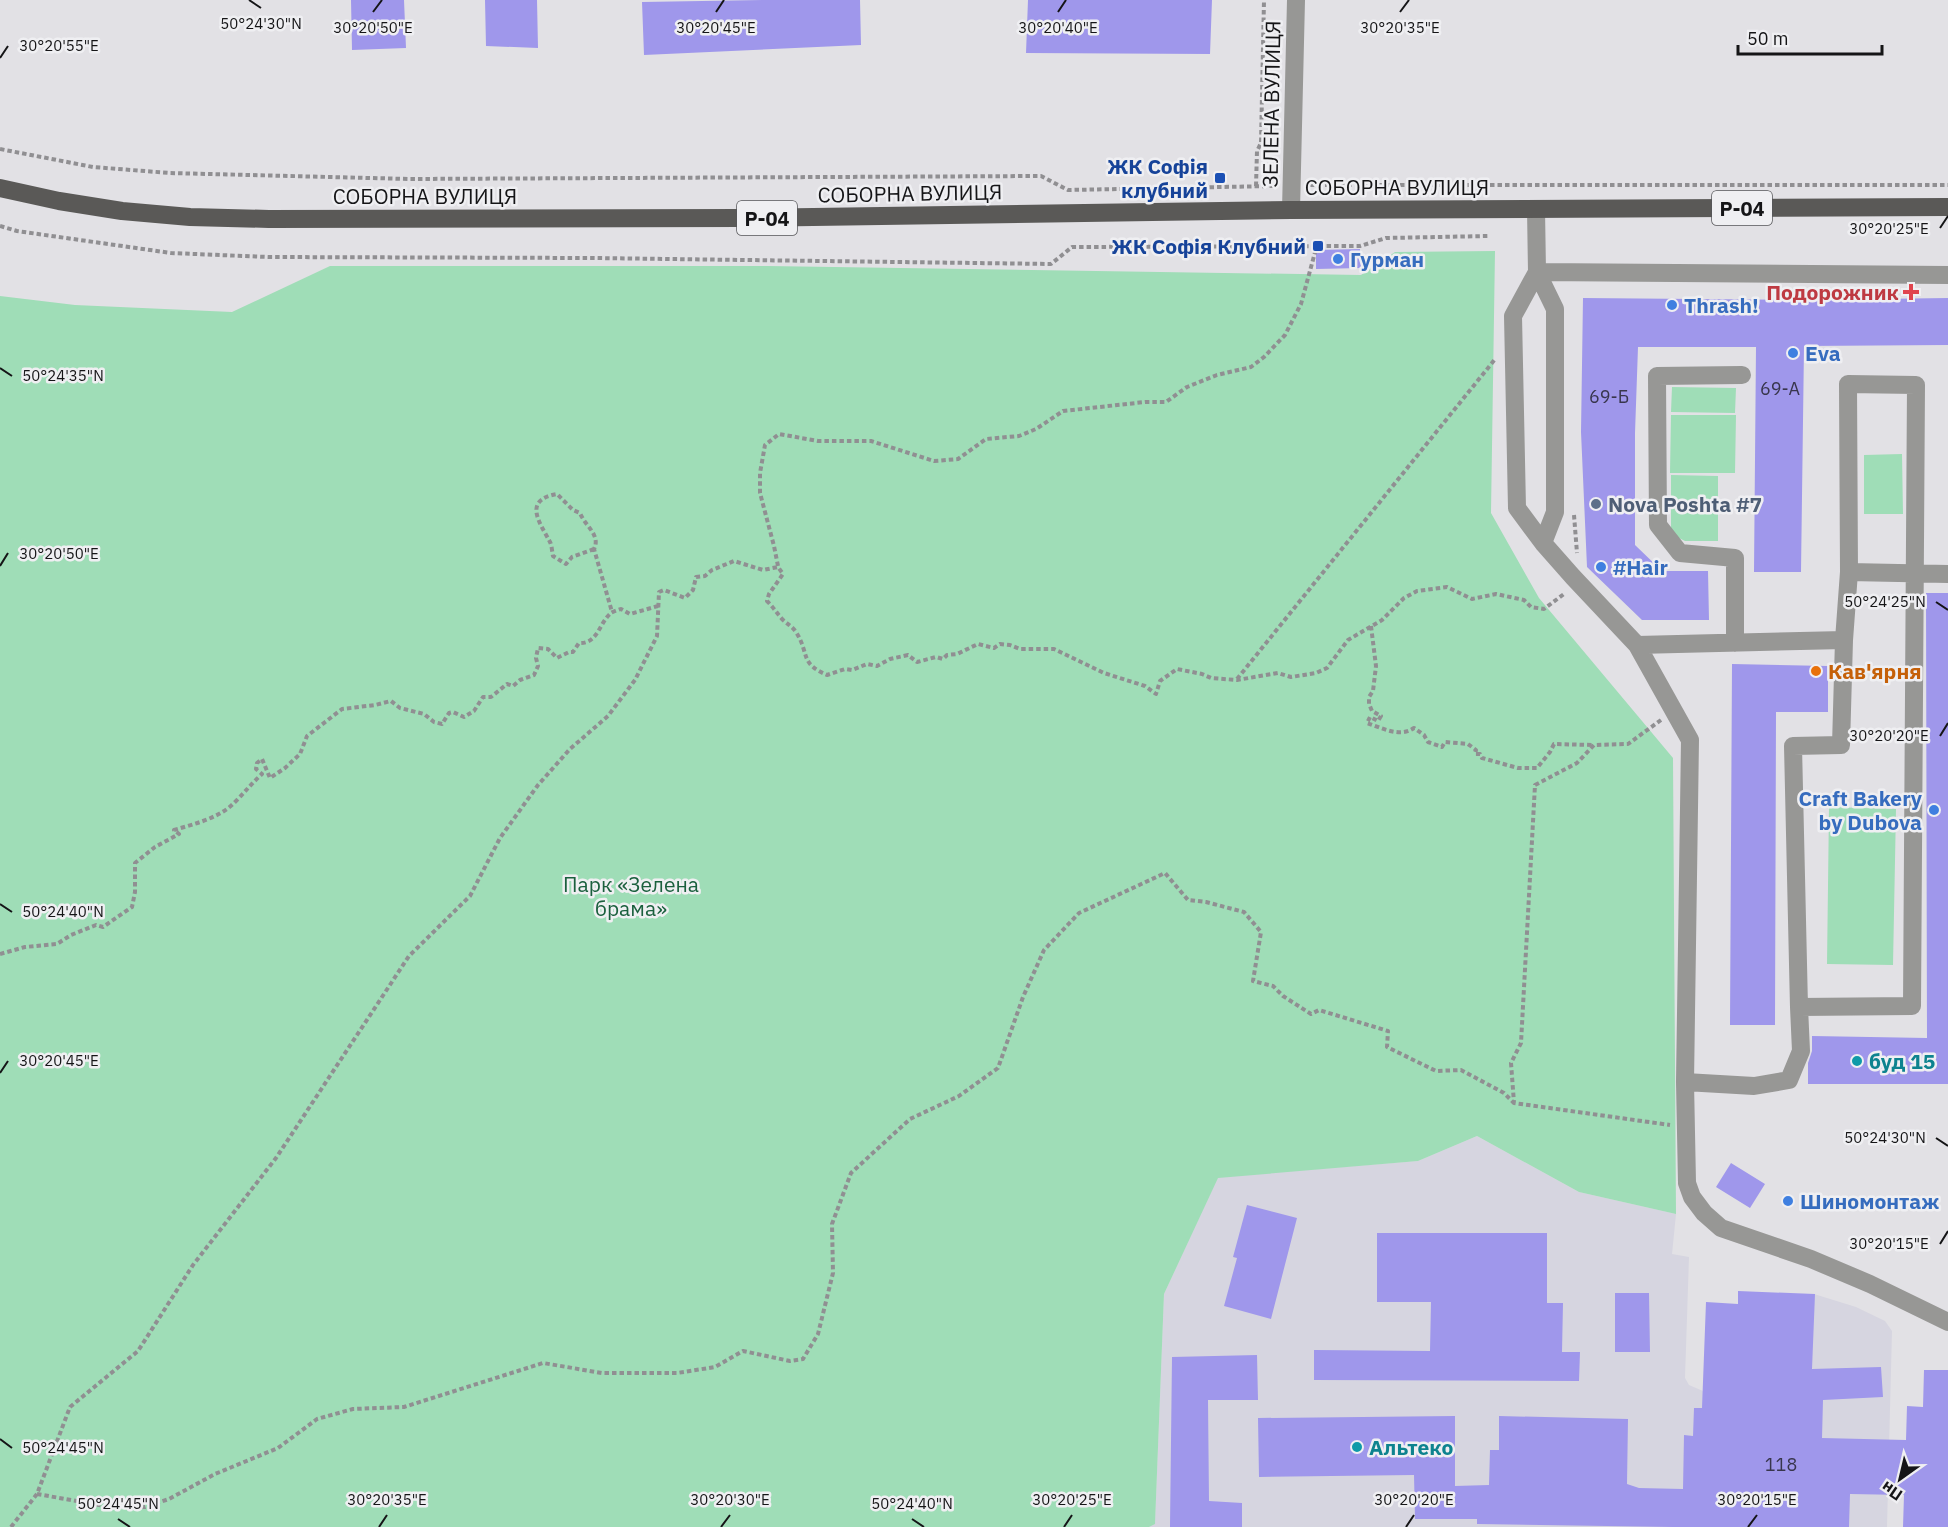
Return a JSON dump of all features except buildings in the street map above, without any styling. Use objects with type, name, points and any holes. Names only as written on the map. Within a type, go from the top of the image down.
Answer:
[{"type":"main road","name":"СОБОРНА ВУЛИЦЯ","points":[[0,188],[59,201],[123,211],[190,217],[269,219],[741,218],[1536,209]]},
{"type":"main road","name":"Р-04","points":[[1536,209],[1948,207]]},
{"type":"street","name":"ЗЕЛЕНА ВУЛИЦЯ","points":[[1291,210],[1296,0]]},
{"type":"street","points":[[1536,209],[1537,272],[1555,309],[1555,512],[1543,543]]},
{"type":"street","points":[[1537,272],[1948,275]]},
{"type":"street","points":[[1537,272],[1513,316],[1517,508],[1573,578],[1637,645],[1690,740],[1685,1082],[1687,1183],[1692,1197],[1704,1213],[1721,1228],[1811,1259],[1870,1284],[1948,1322]]},
{"type":"street","points":[[1735,643],[1735,558],[1680,553],[1658,525],[1657,376],[1742,375]]},
{"type":"street","points":[[1685,1082],[1754,1086],[1789,1080],[1800,1051],[1793,746],[1841,745],[1844,640],[1849,572],[1848,384],[1916,385],[1912,1006],[1799,1007]]},
{"type":"street","points":[[1849,572],[1948,574]]},
{"type":"street","points":[[1637,645],[1844,640]]},
{"type":"path","points":[[1256,186],[1257,151],[1261,143],[1264,0]]},
{"type":"path","points":[[0,149],[93,166],[170,173],[410,179],[1041,176],[1068,190],[1274,186]]},
{"type":"path","points":[[1320,185],[1948,185]]},
{"type":"path","points":[[0,226],[16,231],[171,253],[268,257],[594,258],[1050,264],[1072,247],[1360,246],[1386,238],[1489,236]]},
{"type":"path","points":[[1317,246],[1301,304],[1286,335],[1251,367],[1217,375],[1187,387],[1166,402],[1145,402],[1063,411],[1036,429],[1019,436],[986,439],[957,459],[934,461],[871,441],[818,441],[779,434],[765,445],[760,473],[760,494],[778,567],[783,574],[769,594],[767,601],[797,634],[804,657],[813,669],[827,675],[845,669],[852,670],[867,664],[877,666],[890,659],[908,655],[917,662],[936,657],[943,659],[947,655],[957,654],[978,644],[994,648],[1000,644],[1010,645],[1020,650],[1054,649],[1104,673],[1136,685],[1146,686],[1156,694],[1160,681],[1178,669],[1211,678],[1237,680],[1278,673],[1291,677],[1316,673],[1327,668],[1348,640],[1382,620],[1404,598],[1417,591],[1447,587],[1472,599],[1496,594],[1524,600],[1531,607],[1544,609],[1562,597],[1573,578]]},
{"type":"path","points":[[1237,680],[1513,337]]},
{"type":"path","points":[[594,549],[573,557],[566,564],[553,556],[550,543],[536,519],[537,506],[543,498],[557,494],[573,510],[580,513],[595,537],[594,549],[612,612]]},
{"type":"path","points":[[1574,513],[1578,560]]},
{"type":"path","points":[[11,1527],[37,1494],[70,1407],[138,1351],[193,1265],[276,1158],[410,956],[470,896],[500,838],[538,785],[570,749],[608,716],[635,680],[657,636],[659,592],[664,590],[685,598],[693,590],[696,577],[705,576],[712,570],[734,561],[762,570],[778,567]]},
{"type":"path","points":[[0,954],[25,947],[57,944],[71,935],[96,925],[103,927],[132,907],[135,892],[135,863],[155,847],[179,834],[174,830],[211,818],[234,803],[245,789],[262,774],[256,769],[257,763],[262,759],[270,778],[285,768],[300,754],[307,736],[342,709],[391,701],[400,708],[424,714],[434,722],[442,724],[449,713],[453,712],[464,717],[474,711],[483,697],[491,698],[507,684],[513,686],[520,680],[534,675],[538,666],[536,658],[538,648],[548,650],[557,658],[573,652],[579,643],[585,643],[596,636],[612,612],[621,609],[630,614],[658,606]]},
{"type":"path","points":[[1371,627],[1376,666],[1369,705],[1372,711],[1381,716],[1378,721],[1370,717],[1368,723],[1391,731],[1408,732],[1414,728],[1424,735],[1428,742],[1442,747],[1445,742],[1468,744],[1476,750],[1475,754],[1480,754],[1482,758],[1518,768],[1537,768],[1554,744],[1628,744],[1673,710]]},
{"type":"path","points":[[1514,1103],[1511,1063],[1521,1043],[1535,785],[1577,764],[1594,745]]},
{"type":"path","points":[[37,1494],[105,1506],[145,1507],[169,1499],[215,1474],[278,1448],[317,1419],[353,1409],[404,1407],[543,1363],[602,1373],[677,1373],[715,1367],[743,1351],[790,1361],[803,1359],[818,1334],[833,1273],[832,1224],[850,1173],[910,1119],[959,1096],[998,1068],[1023,997],[1044,950],[1078,913],[1165,873],[1188,900],[1206,902],[1244,912],[1261,932],[1253,981],[1273,986],[1283,996],[1311,1014],[1319,1010],[1388,1031],[1386,1047],[1436,1071],[1461,1070],[1504,1093],[1514,1103],[1686,1127]]},
{"type":"shaded area","points":[[1477,1136],[1579,1192],[1676,1214],[1672,1254],[1689,1257],[1685,1378],[1689,1385],[1703,1391],[1810,1395],[1814,1294],[1856,1307],[1885,1321],[1892,1331],[1887,1527],[1149,1527],[1155,1523],[1164,1294],[1218,1177],[1418,1161]]},
{"type":"green space","name":"Парк «Зелена брама»","points":[[1495,251],[1491,513],[1539,598],[1673,758],[1676,1214],[1579,1192],[1477,1136],[1418,1161],[1218,1178],[1164,1294],[1155,1524],[1149,1527],[0,1527],[0,296],[75,305],[232,312],[330,266],[767,266],[1361,275],[1395,252]]},
{"type":"green space","points":[[1672,387],[1736,388],[1735,413],[1671,412]]},
{"type":"green space","points":[[1671,415],[1736,415],[1735,473],[1670,473]]},
{"type":"green space","points":[[1902,454],[1903,514],[1864,514],[1864,455]]},
{"type":"green space","points":[[1671,475],[1718,476],[1718,541],[1685,541],[1671,534]]},
{"type":"green space","points":[[1829,807],[1896,809],[1893,965],[1827,964]]},
{"type":"place","name":"ЖК Софія клубний","points":[[1220,178]]},
{"type":"place","name":"ЖК Софія Клубний","points":[[1318,246]]},
{"type":"place","name":"Гурман","points":[[1338,259]]},
{"type":"place","name":"Подорожник","points":[[1911,292]]},
{"type":"place","name":"Thrash!","points":[[1672,305]]},
{"type":"place","name":"Eva","points":[[1793,353]]},
{"type":"place","name":"Nova Poshta #7","points":[[1596,504]]},
{"type":"place","name":"#Hair","points":[[1601,567]]},
{"type":"place","name":"Кав'ярня","points":[[1816,671]]},
{"type":"place","name":"Craft Bakery by Dubova","points":[[1934,810]]},
{"type":"place","name":"буд 15","points":[[1857,1061]]},
{"type":"place","name":"Шиномонтаж","points":[[1788,1201]]},
{"type":"place","name":"Альтеко","points":[[1357,1447]]}]
